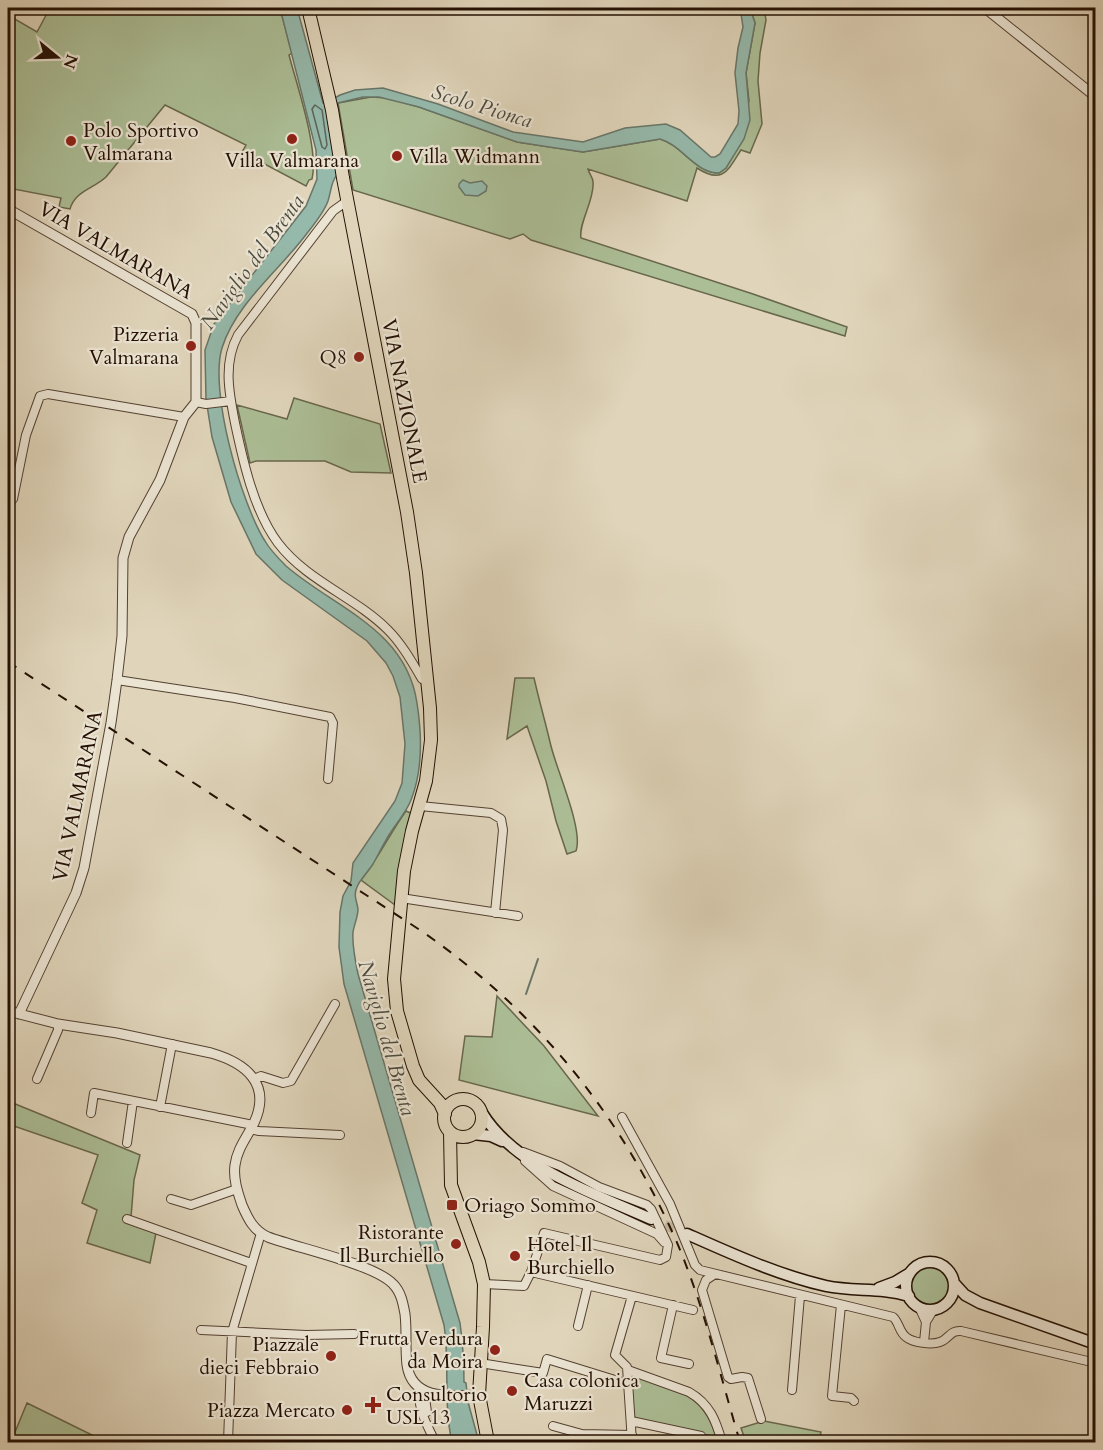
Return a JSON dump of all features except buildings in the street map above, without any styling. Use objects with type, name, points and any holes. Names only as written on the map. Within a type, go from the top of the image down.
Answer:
[{"type":"main road","name":"VIA NAZIONALE","points":[[308,8],[331,104],[347,201],[407,512],[416,573],[431,740],[428,770],[409,846],[401,898],[394,967],[395,1002],[419,1080],[440,1103],[444,1114]]},
{"type":"main road","points":[[430,1090],[456,1101]]},
{"type":"main road","points":[[511,1147],[493,1130],[478,1106],[472,1101],[464,1099],[448,1106],[444,1114],[445,1125],[458,1137],[491,1136],[582,1188],[651,1219]]},
{"type":"main road","points":[[459,1206],[456,1161],[460,1146],[481,1125],[482,1113]]},
{"type":"main road","points":[[450,1132],[452,1149],[450,1178],[484,1284],[480,1363],[474,1395],[488,1443]]},
{"type":"main road","points":[[687,1234],[762,1265],[812,1282],[844,1289],[876,1289],[909,1296]]},
{"type":"main road","points":[[876,1289],[896,1282],[910,1274],[919,1265],[938,1263],[948,1270],[955,1284],[965,1295],[980,1303],[1095,1344]]},
{"type":"main road","points":[[910,1274],[907,1286],[909,1296],[919,1307],[934,1309],[948,1302],[980,1303]]},
{"type":"main road","points":[[948,1302],[955,1284]]},
{"type":"street","points":[[985,8],[1095,97]]},
{"type":"street","points":[[347,201],[333,211],[238,334],[229,358],[229,401],[243,460],[255,496],[267,525],[278,543],[314,576],[388,630],[400,644],[422,679],[427,680]]},
{"type":"street","name":"VIA VALMARANA","points":[[8,209],[192,314],[195,323],[201,403],[184,417],[160,480],[132,531],[124,551],[122,572],[124,602],[117,680],[82,876],[19,1014]]},
{"type":"street","points":[[13,499],[26,435],[40,396],[53,395],[184,417]]},
{"type":"street","points":[[201,403],[229,401]]},
{"type":"street","points":[[117,680],[235,698],[330,717],[333,723],[328,779]]},
{"type":"street","points":[[420,806],[491,813],[501,819],[503,830],[495,913]]},
{"type":"street","points":[[401,898],[518,916]]},
{"type":"street","points":[[254,1079],[261,1076],[283,1083],[291,1081],[335,1004]]},
{"type":"street","points":[[8,1011],[58,1024],[117,1033],[225,1057],[244,1069],[254,1079],[260,1101],[252,1127],[238,1152],[235,1179],[245,1213],[252,1225],[261,1233],[354,1265],[382,1276],[393,1284],[403,1305],[408,1371],[412,1380],[423,1390],[441,1395],[474,1395]]},
{"type":"street","points":[[37,1079],[58,1030],[58,1024]]},
{"type":"street","points":[[160,1107],[172,1044]]},
{"type":"street","points":[[91,1113],[94,1094],[252,1127],[260,1131],[340,1135]]},
{"type":"street","points":[[127,1143],[133,1101]]},
{"type":"street","points":[[622,1117],[670,1204],[697,1268],[800,1296],[893,1317],[906,1338],[924,1342],[940,1342],[953,1331],[960,1331],[1095,1363]]},
{"type":"street","points":[[511,1147],[553,1186],[657,1234],[664,1241],[668,1251]]},
{"type":"street","points":[[484,1284],[524,1286],[544,1233],[660,1260],[665,1259],[668,1251],[668,1245],[651,1209],[646,1205],[599,1187],[543,1159],[511,1147]]},
{"type":"street","points":[[171,1199],[191,1205],[237,1190]]},
{"type":"street","points":[[126,1220],[251,1263]]},
{"type":"street","points":[[228,1443],[232,1332],[261,1233]]},
{"type":"street","points":[[531,1272],[693,1310]]},
{"type":"street","points":[[715,1274],[706,1280],[702,1290],[728,1377],[731,1379],[748,1378],[761,1419]]},
{"type":"street","points":[[578,1326],[588,1285]]},
{"type":"street","points":[[553,1426],[577,1433],[632,1439],[628,1370],[626,1364],[617,1359],[615,1355],[632,1296]]},
{"type":"street","points":[[792,1390],[800,1296]]},
{"type":"street","points":[[672,1305],[661,1358],[689,1364]]},
{"type":"street","points":[[841,1305],[832,1396],[851,1398],[854,1401]]},
{"type":"street","points":[[919,1307],[926,1322]]},
{"type":"street","points":[[924,1342],[926,1322],[934,1309]]},
{"type":"street","points":[[201,1330],[306,1335],[354,1334]]},
{"type":"street","points":[[480,1363],[543,1373],[547,1359],[628,1384]]},
{"type":"street","points":[[628,1370],[693,1394],[711,1412],[722,1443]]},
{"type":"street","points":[[423,1390],[419,1395],[421,1406],[435,1443]]},
{"type":"street","points":[[429,1426],[430,1407],[441,1395]]},
{"type":"street","points":[[631,1421],[701,1436]]},
{"type":"shaded area","name":"Polo Sportivo Valmarana","points":[[50,8],[280,8],[292,53],[289,55],[310,135],[312,179],[306,186],[242,152],[246,145],[165,105],[106,177],[80,194],[70,209],[59,207],[61,198],[8,188],[8,15],[37,32]]},
{"type":"shaded area","points":[[750,8],[764,8],[766,20],[758,81],[762,124],[750,153],[741,150],[728,169],[719,175],[706,173],[697,168],[687,201],[588,169],[593,180],[593,189],[582,226],[581,238],[847,327],[845,336],[531,240],[523,234],[510,239],[353,190],[338,103],[371,97],[388,98],[419,107],[517,142],[583,152],[660,139],[668,142],[703,169],[719,173],[726,168],[733,156],[749,101],[746,73],[755,23]]},
{"type":"shaded area","points":[[294,398],[380,424],[391,473],[351,472],[325,461],[256,461],[250,463],[237,405],[287,419]]},
{"type":"shaded area","points":[[515,678],[534,678],[553,753],[576,828],[576,851],[567,854],[527,726],[507,739]]},
{"type":"shaded area","points":[[406,811],[413,814],[395,905],[361,880]]},
{"type":"shaded area","points":[[497,996],[544,1046],[598,1116],[459,1080],[465,1036],[492,1037]]},
{"type":"shaded area","points":[[8,1101],[140,1155],[134,1180],[131,1217],[156,1233],[150,1263],[87,1243],[97,1210],[82,1203],[98,1155],[8,1124]]},
{"type":"shaded area","points":[[930,1266],[944,1272],[950,1286],[944,1300],[930,1306],[916,1300],[910,1286],[916,1272]]},
{"type":"shaded area","points":[[635,1376],[676,1390],[696,1402],[711,1422],[716,1437],[637,1420],[631,1398],[631,1385]]},
{"type":"shaded area","points":[[27,1403],[94,1436],[93,1442],[23,1442],[13,1437]]},
{"type":"shaded area","points":[[764,1421],[821,1432],[819,1442],[746,1442],[741,1428]]},
{"type":"water","points":[[280,8],[297,8],[323,103],[355,90],[383,88],[438,104],[513,132],[583,142],[625,128],[666,124],[680,130],[711,157],[720,154],[738,124],[735,73],[743,27],[741,14],[736,8],[750,8],[755,23],[746,73],[750,120],[744,139],[726,168],[719,173],[703,169],[668,142],[660,139],[583,152],[517,142],[419,107],[379,97],[363,97],[338,103],[328,113],[337,175],[332,183],[326,205],[317,221],[297,246],[248,301],[222,348],[219,367],[220,391],[230,446],[246,501],[265,541],[286,566],[384,638],[399,656],[410,678],[417,703],[420,752],[415,789],[406,809],[357,887],[355,896],[358,912],[353,932],[353,948],[358,974],[460,1323],[464,1382],[479,1442],[452,1442],[449,1428],[444,1325],[344,984],[339,947],[340,912],[343,896],[351,881],[353,863],[395,801],[402,783],[405,744],[400,697],[386,663],[367,641],[282,580],[256,554],[231,502],[212,437],[206,399],[205,350],[214,324],[306,206],[317,179],[316,150]]},
{"type":"water","points":[[463,180],[470,183],[482,181],[487,186],[486,191],[478,196],[465,195],[459,187]]},
{"type":"waterway","points":[[526,994],[538,959]]},
{"type":"tunnel","points":[[651,1219],[687,1234]]},
{"type":"railway","points":[[8,662],[423,932],[464,963],[538,1030],[600,1106],[628,1148],[675,1238],[694,1287],[740,1442]]},
{"type":"place","name":"Villa Valmarana","points":[[292,139]]},
{"type":"place","name":"Polo Sportivo Valmarana","points":[[71,141]]},
{"type":"place","name":"Villa Widmann","points":[[397,156]]},
{"type":"place","name":"Pizzeria Valmarana","points":[[191,346]]},
{"type":"place","name":"Q8","points":[[359,357]]},
{"type":"place","name":"Oriago Sommo","points":[[452,1205]]},
{"type":"place","name":"Ristorante Il Burchiello","points":[[456,1244]]},
{"type":"place","name":"Hotel Il Burchiello","points":[[515,1256]]},
{"type":"place","name":"Frutta Verdura da Moira","points":[[495,1350]]},
{"type":"place","name":"Piazzale dieci Febbraio","points":[[331,1356]]},
{"type":"place","name":"Casa colonica Maruzzi","points":[[512,1391]]},
{"type":"place","name":"Consultorio USL 13","points":[[373,1405]]},
{"type":"place","name":"Piazza Mercato","points":[[347,1410]]},
{"type":"water label","name":"Scolo Pionca","points":[[482,106]]},
{"type":"water label","name":"Naviglio del Brenta","points":[[252,262]]},
{"type":"water label","name":"Naviglio del Brenta","points":[[387,1038]]}]
